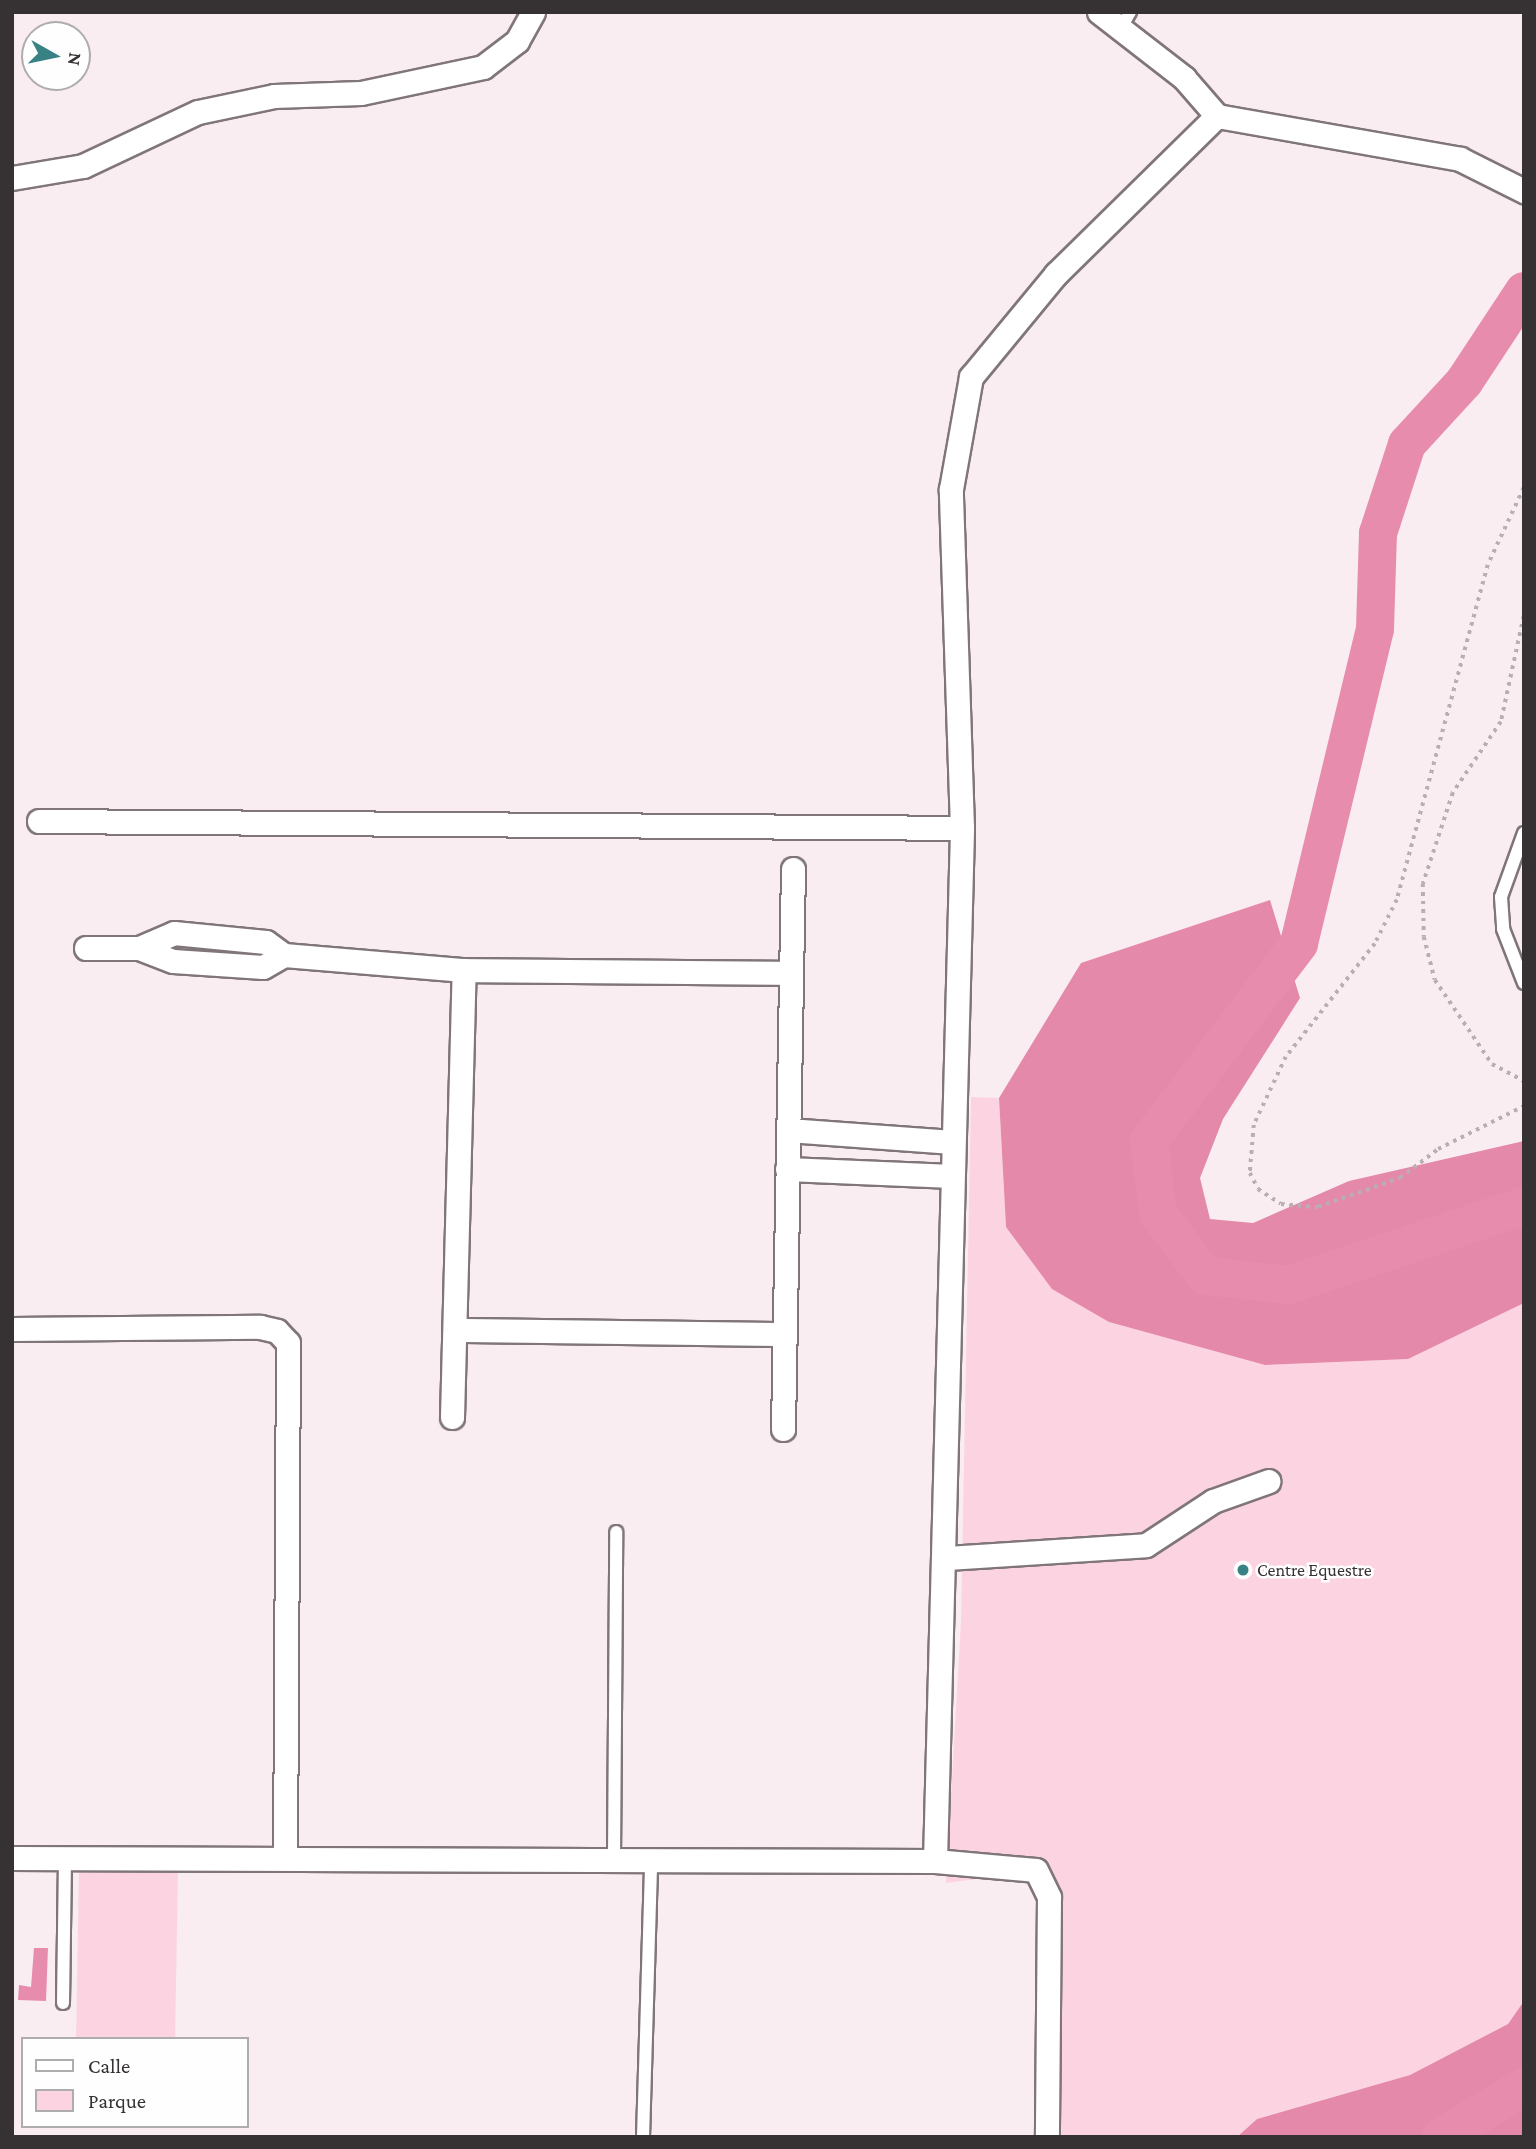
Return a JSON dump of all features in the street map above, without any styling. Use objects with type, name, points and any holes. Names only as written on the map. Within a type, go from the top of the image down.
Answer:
[{"type":"street","points":[[12,178],[83,166],[198,112],[274,96],[361,93],[483,67],[517,41],[533,12]]},
{"type":"street","points":[[1098,12],[1125,22],[1184,79],[1217,116],[1460,159],[1524,191]]},
{"type":"street","points":[[934,1861],[947,1558],[951,1176],[962,828],[951,489],[971,377],[1056,274],[1217,116]]},
{"type":"street","points":[[39,821],[962,828]]},
{"type":"street","points":[[783,1429],[793,869]]},
{"type":"street","points":[[86,948],[139,948],[174,933],[267,942],[284,955],[464,970],[791,972]]},
{"type":"street","points":[[453,1417],[464,970]]},
{"type":"street","points":[[788,1130],[953,1142]]},
{"type":"street","points":[[787,1169],[951,1176]]},
{"type":"street","points":[[12,1329],[260,1327],[277,1331],[288,1343],[285,1858]]},
{"type":"street","points":[[457,1330],[784,1334]]},
{"type":"street","points":[[947,1558],[1146,1545],[1213,1501],[1269,1481]]},
{"type":"street","points":[[12,1858],[614,1858],[651,1863],[934,1861],[1037,1870],[1049,1897],[1047,2137]]},
{"type":"lane","points":[[1524,833],[1501,897],[1503,929],[1524,984]]},
{"type":"lane","points":[[614,1858],[616,1532]]},
{"type":"lane","points":[[63,2003],[65,1860]]},
{"type":"lane","points":[[643,2137],[651,1863]]},
{"type":"path","points":[[1524,488],[1488,565],[1397,900],[1375,944],[1286,1057],[1254,1125],[1250,1173],[1258,1189],[1281,1204],[1318,1208],[1400,1178],[1438,1149],[1524,1106]]},
{"type":"path","points":[[1524,616],[1501,722],[1453,793],[1423,884],[1424,937],[1435,980],[1492,1064],[1524,1081]]},
{"type":"green space","name":"Centre Equestre","points":[[971,1097],[999,1098],[1006,1227],[1109,1322],[1265,1365],[1407,1359],[1524,1303],[1524,2001],[1508,2024],[1410,2075],[1257,2119],[1237,2137],[1044,2137],[1036,1871],[946,1883],[961,1621]]},
{"type":"green space","points":[[79,1869],[178,1871],[175,2037],[76,2037]]},
{"type":"shaded area","points":[[1270,900],[1300,998],[1223,1119],[1200,1178],[1210,1219],[1253,1223],[1349,1181],[1524,1141],[1524,1303],[1408,1359],[1265,1365],[1109,1322],[1052,1289],[1006,1227],[999,1098],[1081,963]]},
{"type":"shaded area","points":[[34,1948],[48,1948],[46,2001],[18,2000],[19,1985],[31,1987]]},
{"type":"shaded area","points":[[1524,2001],[1524,2137],[1237,2137],[1257,2119],[1410,2075],[1508,2024]]},
{"type":"waterway","points":[[1524,291],[1464,382],[1407,444],[1378,533],[1375,629],[1299,944],[1149,1141],[1158,1213],[1205,1276],[1289,1285],[1524,1206]]},
{"type":"waterway","points":[[1441,2137],[1524,2087]]},
{"type":"place","name":"Centre Equestre","points":[[1243,1570]]}]
